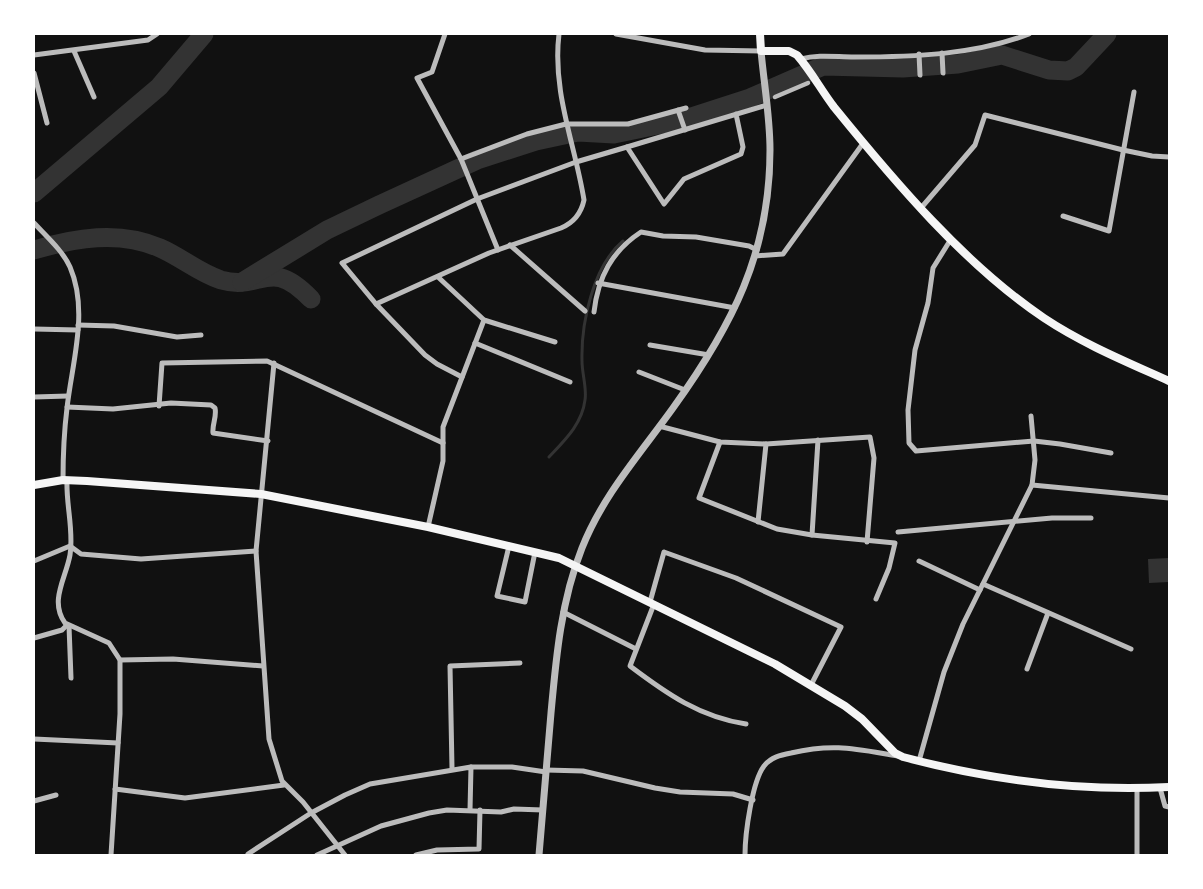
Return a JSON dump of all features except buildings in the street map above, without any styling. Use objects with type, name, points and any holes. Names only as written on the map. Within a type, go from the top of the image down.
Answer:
[{"type":"main road","points":[[760,34],[761,51],[789,51],[803,62],[810,79],[922,208],[998,283],[1043,318],[1087,342],[1169,381]]},
{"type":"main road","points":[[34,485],[65,480],[261,494],[428,527],[535,552],[576,565],[775,664],[862,719],[890,749],[903,757],[988,776],[1044,784],[1084,788],[1137,789],[1169,787]]},
{"type":"street","points":[[34,56],[148,40],[157,34]]},
{"type":"street","points":[[445,34],[432,72],[417,78],[461,159],[498,250]]},
{"type":"street","points":[[376,304],[498,250],[561,228],[574,221],[584,200],[557,77],[559,34]]},
{"type":"street","points":[[539,855],[556,660],[563,612],[576,565],[612,487],[685,390],[709,355],[735,308],[756,253],[766,206],[769,175],[767,101],[761,51],[705,50],[616,34]]},
{"type":"street","points":[[803,62],[822,56],[854,57],[942,53],[1000,44],[1029,34]]},
{"type":"street","points":[[74,51],[94,97]]},
{"type":"street","points":[[942,53],[943,73]]},
{"type":"street","points":[[919,54],[920,74]]},
{"type":"street","points":[[34,73],[47,123]]},
{"type":"street","points":[[776,97],[810,79]]},
{"type":"street","points":[[1063,216],[1109,231],[1134,92]]},
{"type":"street","points":[[34,102],[41,100]]},
{"type":"street","points":[[462,376],[437,364],[425,355],[376,304],[342,263],[477,199],[576,162],[736,114],[767,101]]},
{"type":"street","points":[[461,159],[527,134],[566,124],[628,124],[686,108]]},
{"type":"street","points":[[678,110],[685,130]]},
{"type":"street","points":[[627,147],[664,204],[684,179],[741,154],[743,147],[736,114]]},
{"type":"street","points":[[922,208],[975,145],[985,115],[1123,150],[1152,156],[1169,157]]},
{"type":"street","points":[[594,312],[598,283],[620,249],[641,232],[663,236],[696,237],[749,246],[756,253],[783,254],[864,142]]},
{"type":"street","points":[[34,223],[68,262],[73,274],[77,297],[78,328],[64,438],[70,546],[58,598],[61,617],[68,625],[109,643],[120,660],[118,743],[111,855]]},
{"type":"street","points":[[952,238],[933,268],[926,310],[914,350],[908,410],[909,444],[916,451],[1034,442],[1060,444],[1111,453]]},
{"type":"street","points":[[510,245],[585,311]]},
{"type":"street","points":[[438,277],[484,320],[555,342]]},
{"type":"street","points":[[598,283],[735,308]]},
{"type":"street","points":[[428,527],[443,461],[443,427],[484,320]]},
{"type":"street","points":[[34,329],[114,326],[177,337],[201,335]]},
{"type":"street","points":[[475,343],[570,382]]},
{"type":"street","points":[[650,345],[709,355]]},
{"type":"street","points":[[159,406],[162,362],[267,361],[443,443]]},
{"type":"street","points":[[274,363],[256,551],[269,739],[284,785],[311,813],[345,855]]},
{"type":"street","points":[[639,372],[685,390]]},
{"type":"street","points":[[34,397],[68,396]]},
{"type":"street","points":[[67,407],[113,409],[170,404],[211,405],[216,408],[212,426],[213,433],[268,441]]},
{"type":"street","points":[[919,761],[944,672],[980,590],[1032,485],[1034,442],[1031,416]]},
{"type":"street","points":[[658,426],[720,442],[766,444],[870,437],[874,458],[867,542]]},
{"type":"street","points":[[812,535],[818,440]]},
{"type":"street","points":[[720,442],[699,498],[777,529],[867,542],[895,543],[889,568],[876,599]]},
{"type":"street","points":[[758,522],[766,444]]},
{"type":"street","points":[[1032,485],[1169,498]]},
{"type":"street","points":[[898,532],[1052,518],[1091,518]]},
{"type":"street","points":[[70,546],[81,554],[140,559],[256,551]]},
{"type":"street","points":[[34,561],[70,546]]},
{"type":"street","points":[[509,546],[497,596],[525,602],[535,552]]},
{"type":"street","points":[[746,724],[723,720],[672,698],[630,666],[652,603],[664,552],[736,578],[841,627],[811,685]]},
{"type":"street","points":[[919,561],[980,590]]},
{"type":"street","points":[[983,584],[1131,649]]},
{"type":"street","points":[[563,612],[636,650]]},
{"type":"street","points":[[1028,669],[1048,613]]},
{"type":"street","points":[[34,638],[62,630],[68,625]]},
{"type":"street","points":[[68,625],[71,678]]},
{"type":"street","points":[[120,660],[189,660],[263,666]]},
{"type":"street","points":[[452,768],[450,666],[520,663]]},
{"type":"street","points":[[34,739],[118,743]]},
{"type":"street","points":[[745,855],[746,827],[753,800],[764,766],[772,758],[827,746],[903,757]]},
{"type":"street","points":[[470,766],[470,810]]},
{"type":"street","points":[[248,854],[311,813],[370,784],[470,766],[512,767],[546,771],[583,771],[655,788],[680,792],[734,794],[753,800]]},
{"type":"street","points":[[115,789],[185,798],[284,785]]},
{"type":"street","points":[[1160,788],[1165,806],[1169,806]]},
{"type":"street","points":[[1137,789],[1137,855]]},
{"type":"street","points":[[34,801],[56,795]]},
{"type":"street","points":[[318,855],[381,826],[447,810],[501,812],[514,809],[543,810]]},
{"type":"street","points":[[416,855],[437,850],[479,849],[480,810]]},
{"type":"shaded area","points":[[1169,558],[1169,582],[1149,583],[1148,559]]},
{"type":"waterway","points":[[34,193],[159,87],[204,34]]},
{"type":"waterway","points":[[242,282],[327,230],[379,205],[477,160],[536,141],[578,132],[614,134],[682,120],[750,98],[823,66],[903,68],[958,64],[1002,55],[1049,70],[1068,71],[1076,67],[1107,34]]},
{"type":"waterway","points":[[34,250],[81,239],[129,239],[160,248],[221,280],[246,282],[275,277],[285,279],[297,286],[311,299]]},
{"type":"waterway","points":[[549,457],[577,424],[583,409],[585,391],[582,346],[591,296],[604,265],[623,241]]}]
